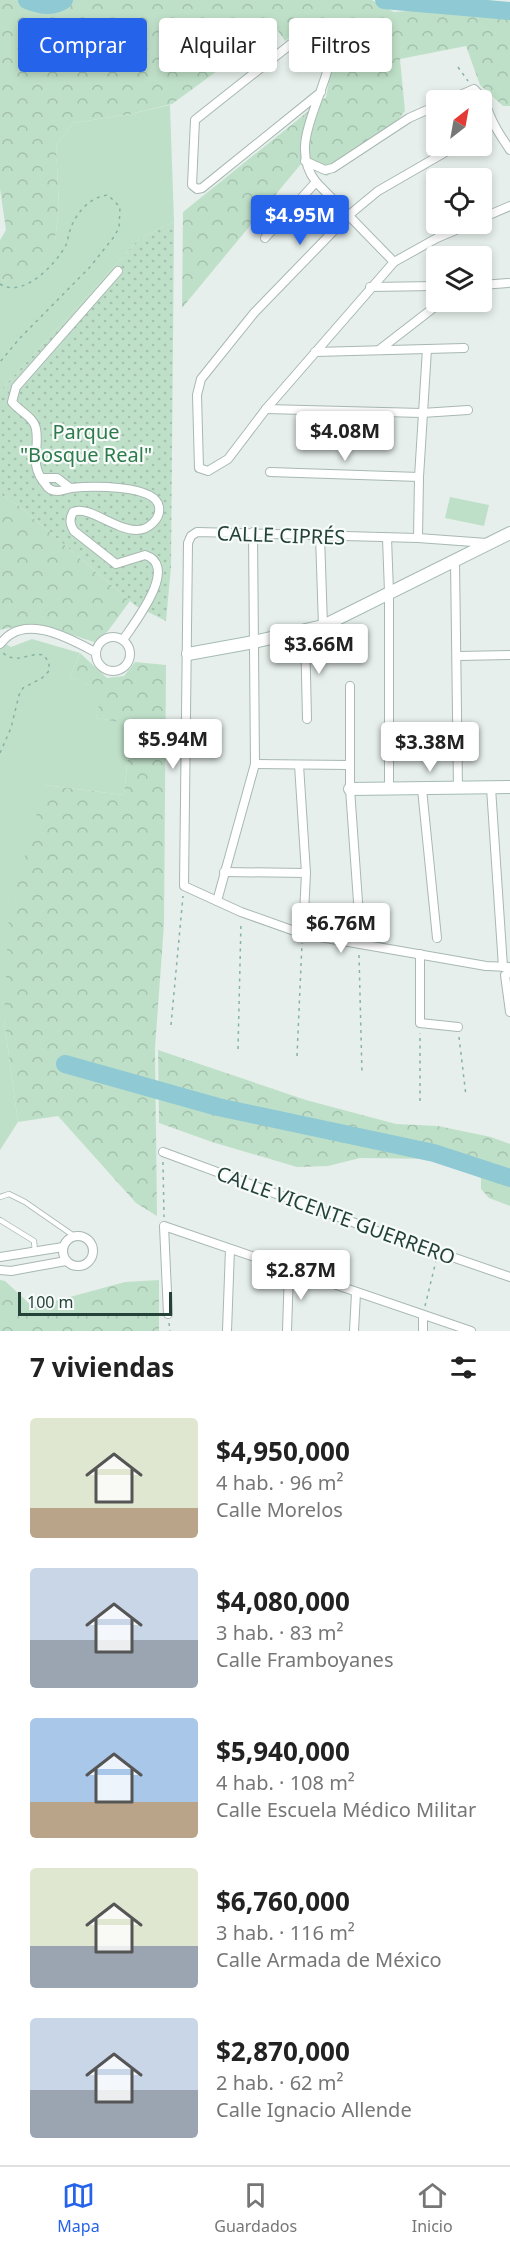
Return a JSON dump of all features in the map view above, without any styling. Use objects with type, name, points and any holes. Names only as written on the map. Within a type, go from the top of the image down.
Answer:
[{"type":"main road","points":[[188,654],[323,626],[510,533]]},
{"type":"main road","points":[[350,789],[510,787]]},
{"type":"street","points":[[321,92],[202,188],[197,189],[192,185],[195,120],[291,44],[300,40],[314,42],[326,57],[328,66],[321,92],[304,139],[307,168],[316,182],[394,262]]},
{"type":"street","points":[[474,89],[483,97],[490,110],[493,124],[510,150]]},
{"type":"street","points":[[305,161],[325,170],[333,168],[409,118],[426,110]]},
{"type":"street","points":[[439,156],[378,191],[349,215],[254,313],[201,379],[196,395],[199,468],[208,471],[228,459],[266,409],[394,262],[446,234]]},
{"type":"street","points":[[265,238],[316,182]]},
{"type":"street","points":[[492,214],[510,206]]},
{"type":"street","points":[[118,271],[16,387],[12,402],[33,421],[36,428],[34,465],[46,486],[59,492],[70,488],[134,489],[154,498],[159,504],[156,520],[148,527],[139,530],[121,529],[84,510],[73,512],[70,517],[70,524],[74,531],[116,564],[145,555],[155,561],[159,569],[154,592],[123,640]]},
{"type":"street","points":[[492,284],[508,283]]},
{"type":"street","points":[[370,288],[426,286]]},
{"type":"street","points":[[379,351],[428,312]]},
{"type":"street","points":[[315,352],[464,348]]},
{"type":"street","points":[[418,538],[419,477],[428,349]]},
{"type":"street","points":[[266,409],[423,413],[468,410]]},
{"type":"street","points":[[270,472],[419,477]]},
{"type":"street","points":[[42,478],[57,478],[70,488]]},
{"type":"street","name":"CALLE CIPRÉS","points":[[188,654],[188,543],[191,536],[197,532],[418,538],[491,544]]},
{"type":"street","points":[[217,901],[255,764],[253,532]]},
{"type":"street","points":[[320,536],[323,626]]},
{"type":"street","points":[[387,538],[389,789]]},
{"type":"street","points":[[455,561],[458,788]]},
{"type":"street","points":[[0,644],[10,634],[31,629],[61,636],[95,652]]},
{"type":"street","points":[[305,631],[307,718]]},
{"type":"street","points":[[112,636],[123,640],[130,650],[126,666],[111,671],[101,666],[95,657],[95,652],[101,641],[112,636]]},
{"type":"street","points":[[188,654],[184,886],[241,912],[303,933],[360,948],[380,948],[508,969]]},
{"type":"street","points":[[458,656],[510,656]]},
{"type":"street","points":[[350,686],[350,789],[360,948]]},
{"type":"street","points":[[255,764],[350,765]]},
{"type":"street","points":[[299,765],[306,873],[303,933]]},
{"type":"street","points":[[490,788],[508,969],[505,975],[510,1012]]},
{"type":"street","points":[[422,789],[437,938]]},
{"type":"street","points":[[224,872],[306,873]]},
{"type":"street","points":[[420,954],[420,1023],[458,1027]]},
{"type":"street","name":"CALLE VICENTE GUERRERO","points":[[163,1152],[374,1230],[510,1277]]},
{"type":"street","points":[[168,1314],[164,1226],[471,1331]]},
{"type":"street","points":[[74,1236],[88,1240],[92,1244],[94,1254],[89,1263],[80,1267],[66,1261],[63,1252],[63,1247],[74,1236]]},
{"type":"street","points":[[0,1257],[63,1247]]},
{"type":"street","points":[[226,1331],[230,1249]]},
{"type":"street","points":[[0,1270],[11,1271],[66,1261]]},
{"type":"street","points":[[287,1331],[289,1270]]},
{"type":"street","points":[[354,1331],[356,1293]]},
{"type":"street","points":[[423,1316],[423,1331]]},
{"type":"lane","points":[[0,1197],[9,1194],[25,1202],[74,1236]]},
{"type":"lane","points":[[0,1220],[33,1241],[35,1252]]},
{"type":"path","points":[[458,67],[474,89]]},
{"type":"path","points":[[0,284],[3,287],[21,287],[32,282],[66,245],[71,227],[89,202],[98,196],[108,195],[120,207],[119,228],[113,238],[90,267],[20,338],[0,362]]},
{"type":"path","points":[[0,650],[8,657],[16,659],[29,655],[44,655],[49,663],[49,671],[42,678],[23,688],[19,695],[11,728],[0,753]]},
{"type":"path","points":[[171,1025],[184,886]]},
{"type":"path","points":[[238,1049],[241,912]]},
{"type":"path","points":[[297,1056],[303,933]]},
{"type":"path","points":[[360,948],[362,1074]]},
{"type":"path","points":[[420,1023],[420,1101]]},
{"type":"path","points":[[458,1027],[466,1096]]},
{"type":"path","points":[[163,1152],[164,1226]]},
{"type":"path","points":[[423,1316],[438,1251]]},
{"type":"green space","points":[[0,0],[372,0],[394,12],[510,3],[510,106],[503,106],[492,96],[492,90],[485,90],[480,85],[466,46],[400,59],[405,111],[395,124],[327,176],[301,164],[182,308],[183,212],[326,97],[331,72],[392,72],[392,18],[289,18],[289,38],[285,41],[277,29],[277,18],[159,18],[159,72],[216,72],[172,104],[130,114],[73,123],[56,146],[59,208],[55,240],[44,262],[23,282],[6,282],[0,278],[0,240],[6,230],[0,189]]},
{"type":"green space","points":[[170,105],[174,222],[139,239],[0,391],[0,278],[6,282],[55,240],[59,208],[56,146],[73,123]]},
{"type":"green space","name":"Parque \"Bosque Real\"","points":[[174,222],[171,567],[166,621],[136,606],[18,505],[0,494],[0,391],[139,239]]},
{"type":"green space","points":[[0,494],[18,505],[130,601],[108,631],[94,642],[59,631],[35,627],[0,630]]},
{"type":"green space","points":[[450,497],[489,505],[484,526],[445,518]]},
{"type":"green space","points":[[32,639],[80,653],[70,677],[103,691],[96,718],[131,723],[124,795],[45,785],[4,1020],[18,1122],[0,1150],[0,641],[11,647]]},
{"type":"green space","points":[[80,653],[107,678],[124,676],[135,662],[166,665],[164,924],[155,1048],[157,1216],[136,1203],[58,1116],[18,1122],[4,1020],[9,912],[45,785],[124,795],[131,724],[96,718],[102,691],[70,677]]},
{"type":"green space","points":[[158,1050],[306,1100],[396,1124],[438,1126],[491,1137],[510,1144],[510,1206],[489,1198],[481,1189],[481,1178],[440,1159],[360,1158],[328,1166],[297,1167],[212,1142],[159,1123]]},
{"type":"green space","points":[[0,1280],[5,1281],[33,1307],[125,1282],[159,1280],[159,1331],[0,1331]]},
{"type":"waterway","points":[[27,0],[46,5],[64,0]]},
{"type":"waterway","points":[[384,0],[510,11]]},
{"type":"waterway","points":[[65,1064],[218,1107],[434,1153],[510,1178]]}]
